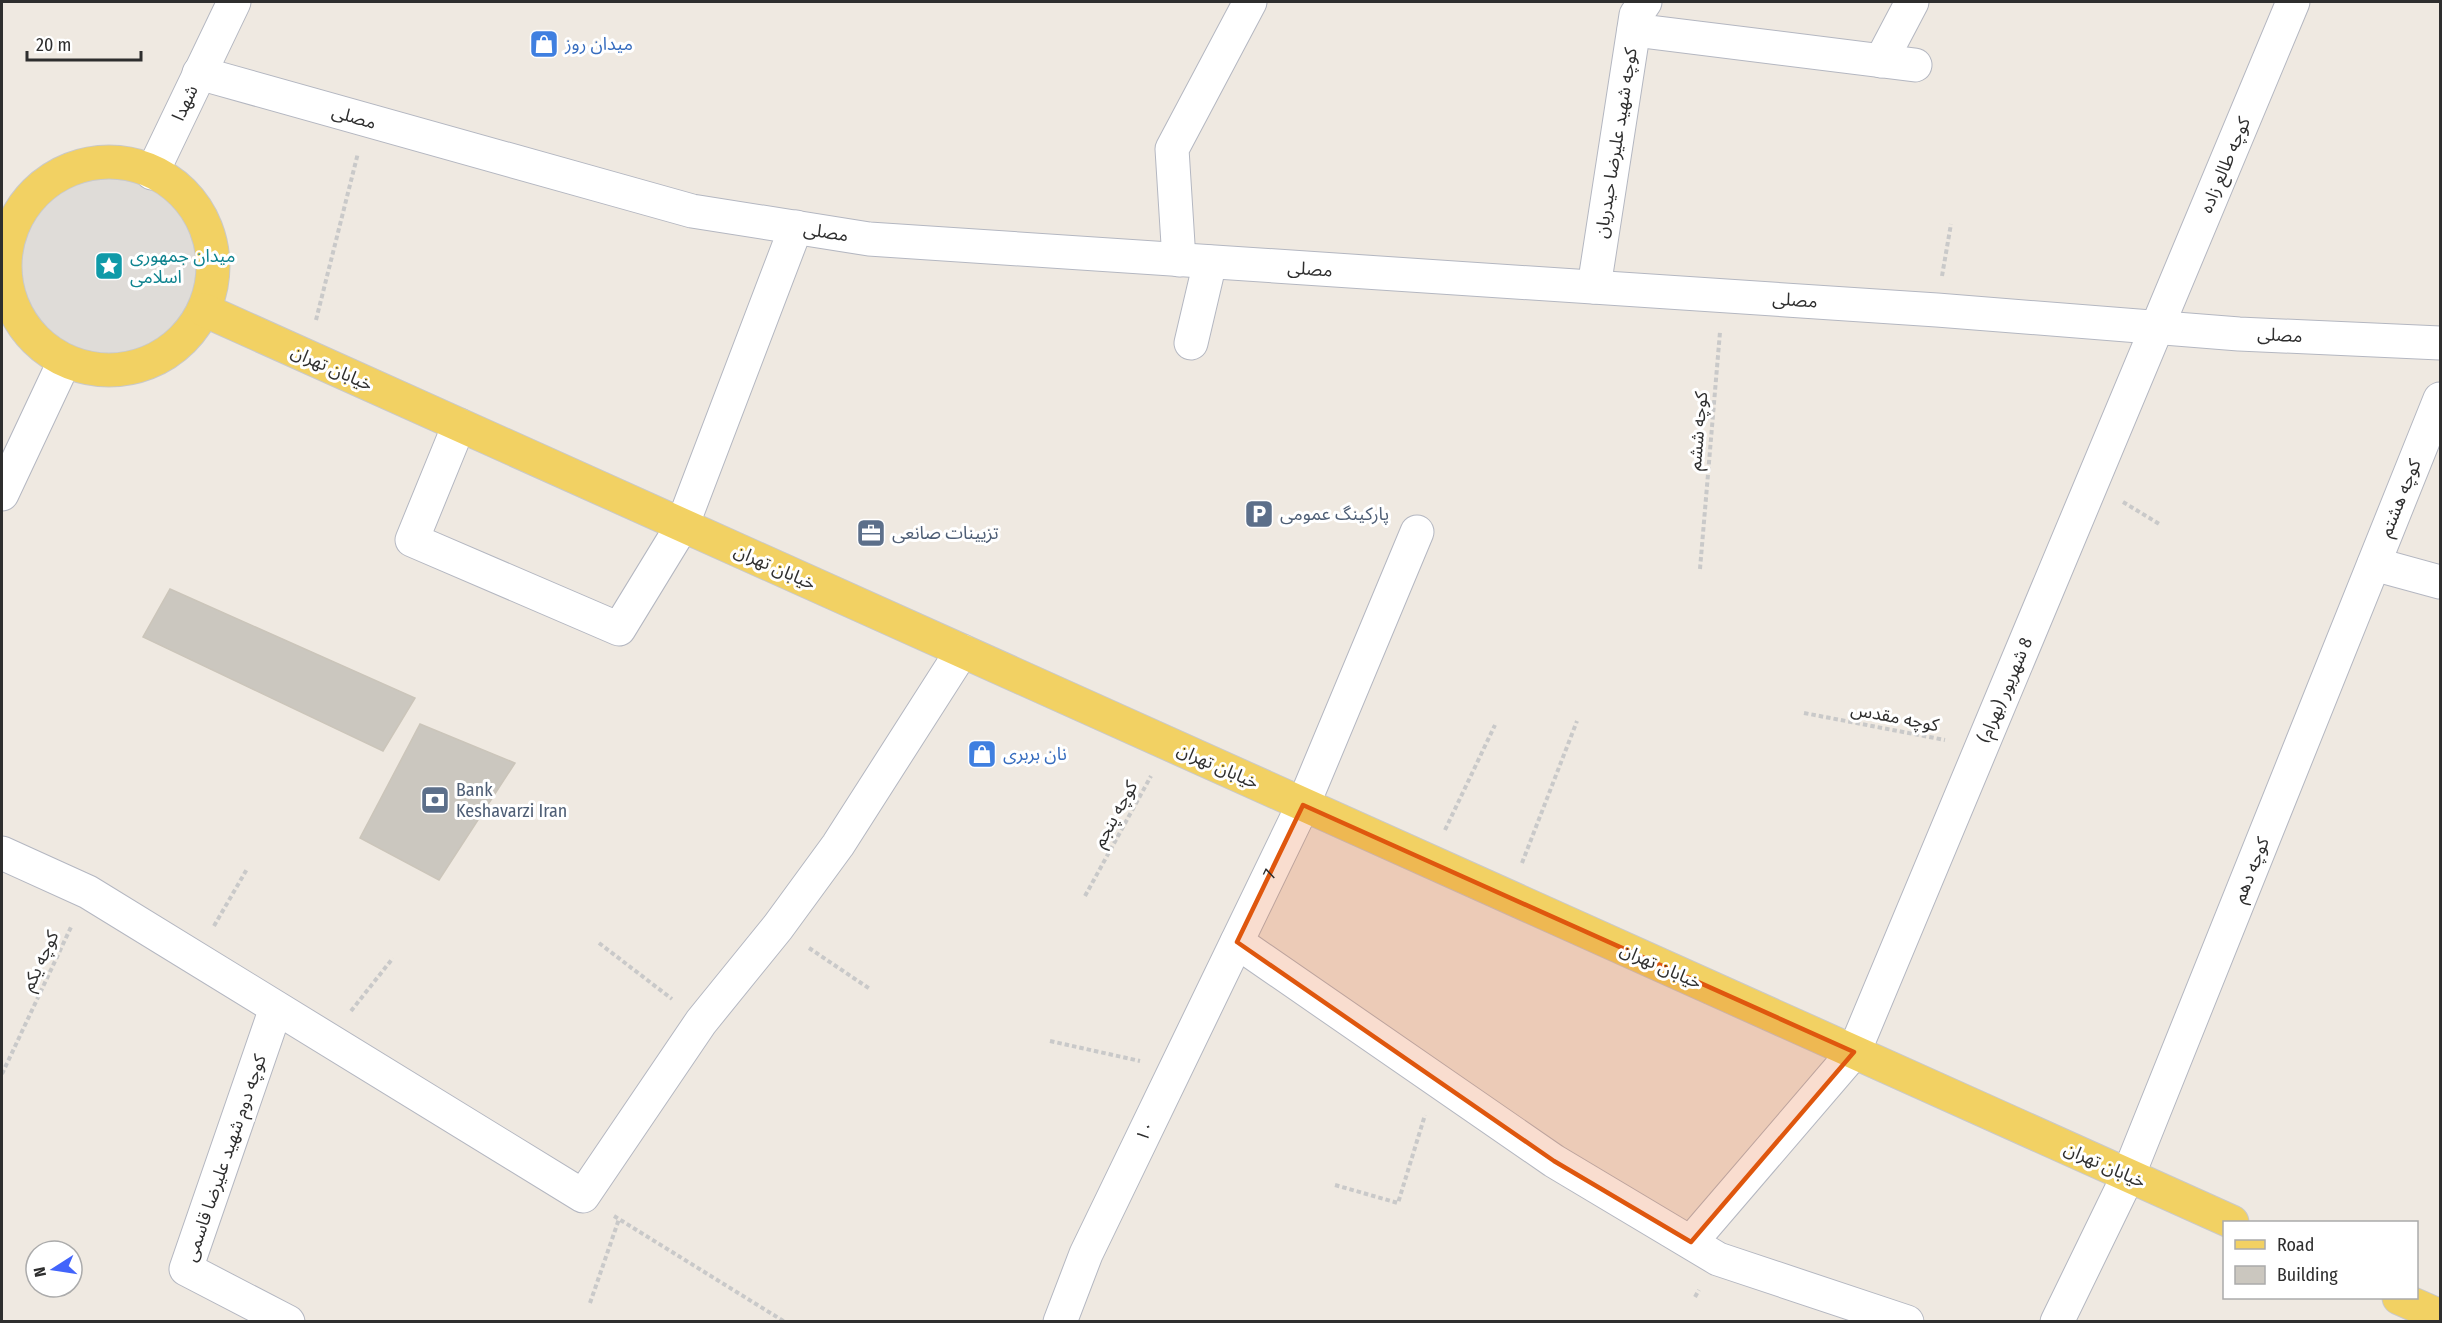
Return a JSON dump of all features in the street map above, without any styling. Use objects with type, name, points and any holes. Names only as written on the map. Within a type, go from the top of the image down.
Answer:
[{"type":"main road","points":[[122,161],[152,173],[181,189],[200,215],[212,246],[213,279],[204,310],[187,338],[160,358],[129,369],[96,370],[64,362],[37,342],[17,316],[6,286],[3,252],[8,218],[58,173],[89,162],[122,161]]},
{"type":"main road","name":"خیابان تهران","points":[[204,310],[2230,1221]]},
{"type":"main road","points":[[2401,1299],[2440,1316]]},
{"type":"street","name":"شهدا","points":[[152,173],[234,2]]},
{"type":"street","points":[[1191,343],[1194,261],[1172,149],[1250,2]]},
{"type":"street","points":[[1881,61],[1912,2]]},
{"type":"street","name":"کوچه طالع زاده","points":[[2156,328],[2293,2]]},
{"type":"street","points":[[1639,16],[1881,61],[1915,65]]},
{"type":"street","name":"کوچه شهید علیرضا حیدریان","points":[[1594,287],[1639,16]]},
{"type":"street","name":"مصلی","points":[[200,73],[692,211],[869,239],[1937,310],[2156,328],[2440,343]]},
{"type":"street","points":[[459,425],[412,540],[620,629],[682,526],[796,227]]},
{"type":"street","name":"(بهرام) 8 شهریور","points":[[1691,1242],[1854,1052],[2156,328]]},
{"type":"street","points":[[2,494],[64,362]]},
{"type":"street","name":"کوچه هشتم","points":[[2374,564],[2440,399]]},
{"type":"street","name":"7","points":[[1237,942],[1303,805],[1417,532]]},
{"type":"street","points":[[2374,564],[2440,582]]},
{"type":"street","name":"کوچه دهم","points":[[2056,1322],[2128,1176],[2374,564]]},
{"type":"street","points":[[2,853],[88,892],[583,1196],[701,1022],[778,927],[838,845],[962,651]]},
{"type":"street","points":[[1237,942],[1554,1161],[1718,1259],[1907,1322]]},
{"type":"street","name":"۱۰","points":[[1060,1322],[1086,1254],[1237,942]]},
{"type":"street","name":"کوچه دوم شهید علیرضا قاسمی","points":[[276,1008],[186,1269],[288,1322]]},
{"type":"path","points":[[306,356],[366,120]]},
{"type":"path","points":[[1937,310],[1951,224]]},
{"type":"path","name":"کوچه ششم","points":[[1700,569],[1723,296]]},
{"type":"path","points":[[2092,483],[2161,525]]},
{"type":"path","name":"کوچه مقدس","points":[[1804,713],[1981,747]]},
{"type":"path","points":[[1508,897],[1577,721]]},
{"type":"path","points":[[1429,862],[1495,725]]},
{"type":"path","name":"کوچه پنجم","points":[[1086,896],[1168,744]]},
{"type":"path","points":[[195,958],[247,869]]},
{"type":"path","name":"کوچه یکم","points":[[2,1074],[88,892]]},
{"type":"path","points":[[778,927],[870,989]]},
{"type":"path","points":[[599,943],[701,1022]]},
{"type":"path","points":[[328,1039],[393,958]]},
{"type":"path","points":[[1050,1041],[1175,1069]]},
{"type":"path","points":[[1335,1185],[1398,1203],[1436,1080]]},
{"type":"path","points":[[583,1196],[784,1322]]},
{"type":"path","points":[[590,1303],[618,1219]]},
{"type":"highlighted area","points":[[1303,805],[1854,1052],[1691,1242],[1554,1161],[1237,942]]},
{"type":"shaded area","name":"میدان جمهوری اسلامی","points":[[119,165],[149,172],[175,188],[189,202],[205,228],[211,248],[211,288],[205,308],[189,334],[175,348],[149,364],[129,370],[99,371],[69,364],[43,348],[29,334],[13,308],[7,288],[6,258],[13,228],[29,202],[43,188],[69,172],[89,166]]},
{"type":"building","points":[[170,589],[415,698],[383,751],[143,637]]},
{"type":"building","name":"Bank Keshavarzi Iran","points":[[420,724],[515,763],[439,880],[360,838]]},
{"type":"place","name":"میدان روز","points":[[544,44]]},
{"type":"place","name":"میدان جمهوری اسلامی","points":[[109,266]]},
{"type":"place","name":"پارکینگ عمومی","points":[[1259,514]]},
{"type":"place","name":"تزیینات صانعی","points":[[871,533]]},
{"type":"place","name":"نان بربری","points":[[982,754]]},
{"type":"place","name":"Bank Keshavarzi Iran","points":[[435,800]]}]
